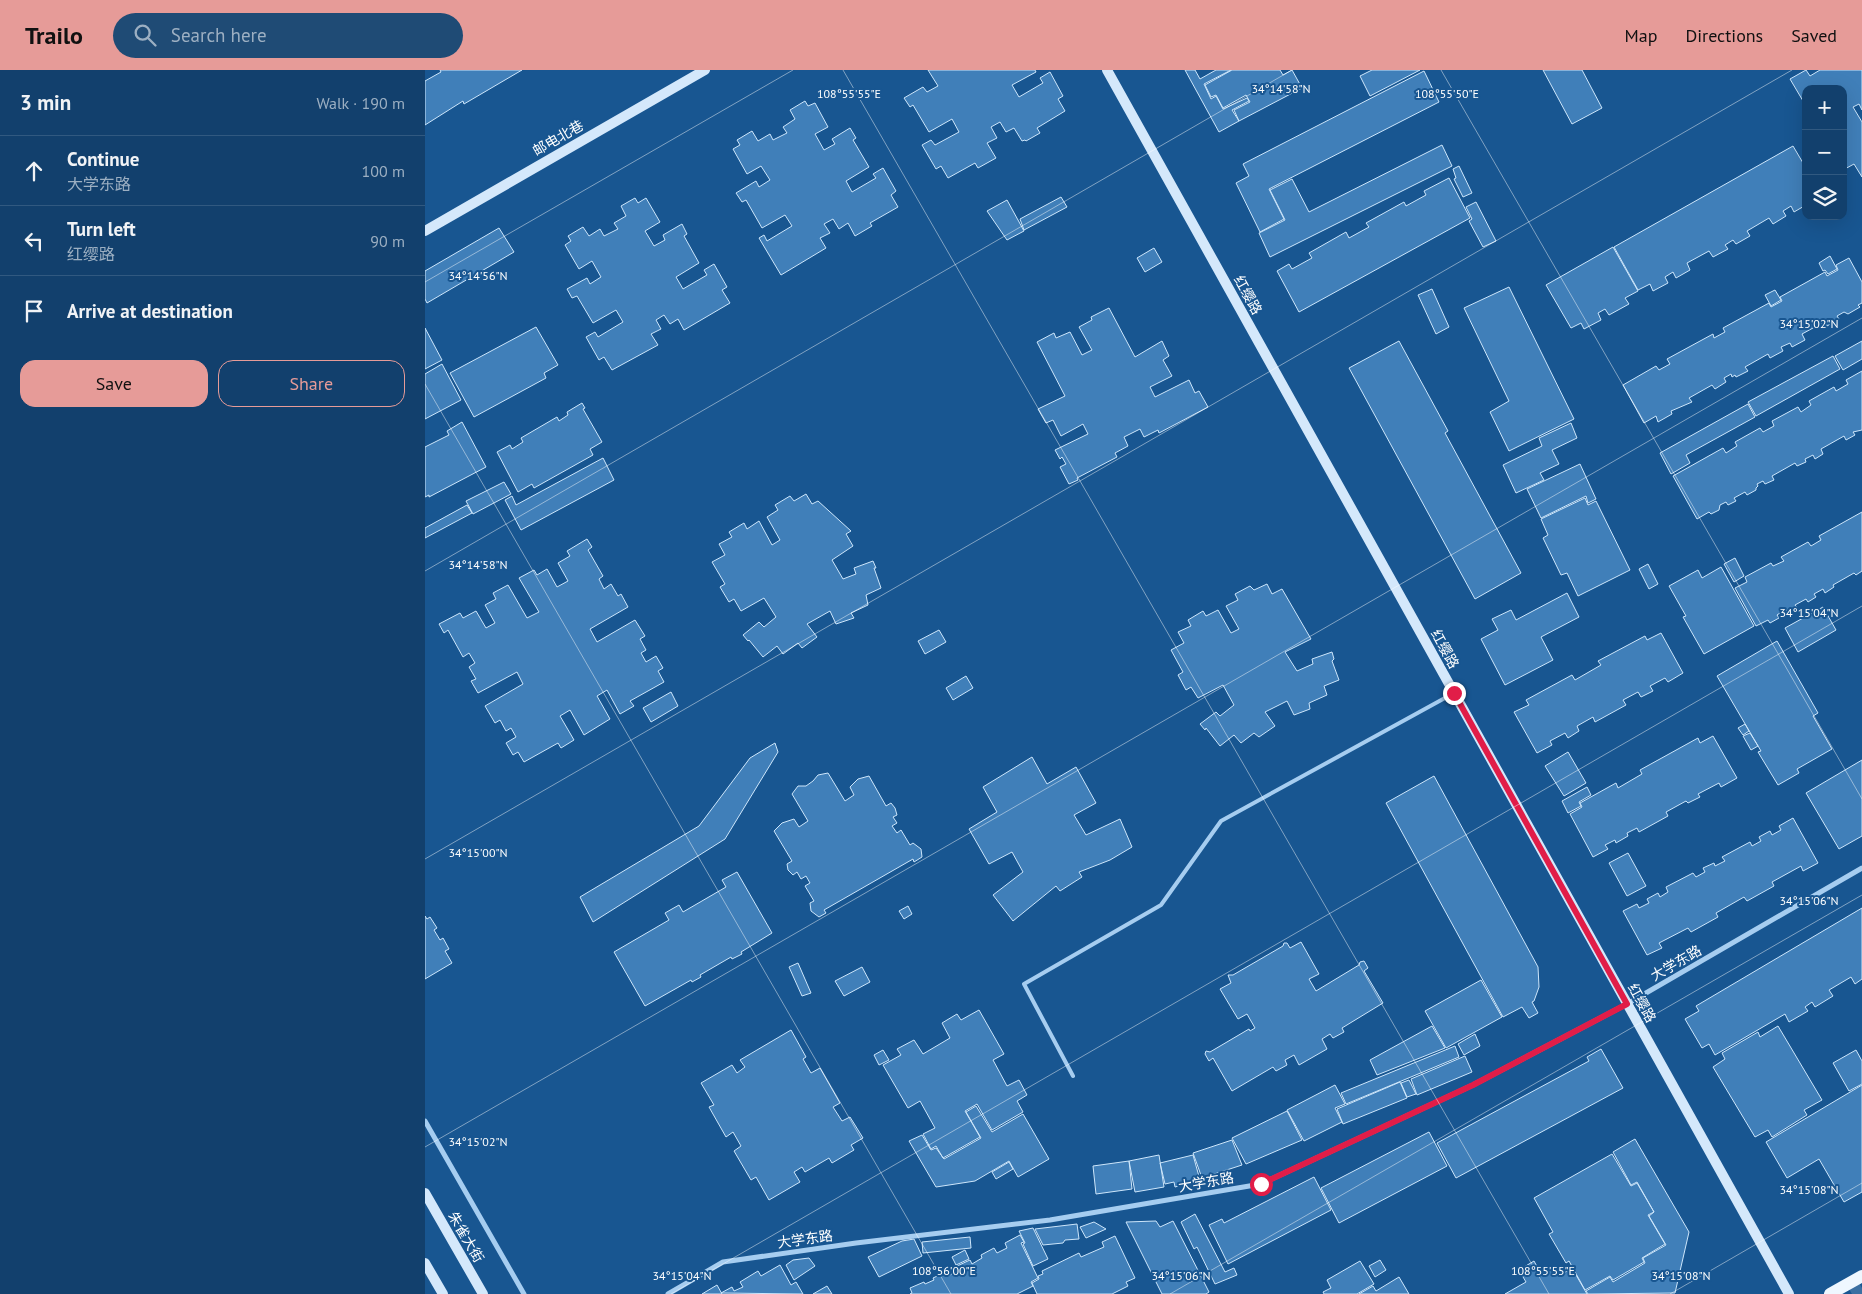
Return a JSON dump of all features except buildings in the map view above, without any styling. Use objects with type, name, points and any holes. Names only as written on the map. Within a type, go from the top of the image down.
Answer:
[{"type":"main road","points":[[1830,1294],[1862,1276]]},
{"type":"street","name":"邮电北巷","points":[[425,231],[705,70]]},
{"type":"street","name":"红缨路","points":[[1107,70],[1789,1294]]},
{"type":"street","name":"大学东路","points":[[667,1294],[723,1262],[856,1243],[1050,1220],[1261,1184],[1473,1085],[1627,1004],[1862,868]]},
{"type":"street","points":[[425,1121],[525,1294]]},
{"type":"street","name":"朱雀大街","points":[[425,1193],[483,1294]]},
{"type":"street","points":[[425,1263],[443,1294]]},
{"type":"lane","points":[[1073,1076],[1024,984],[1161,905],[1221,821],[1454,693]]},
{"type":"tunnel","points":[[1852,1294],[1862,1288]]},
{"type":"route","points":[[1261,1184],[1473,1085],[1627,1004],[1454,693]]}]
